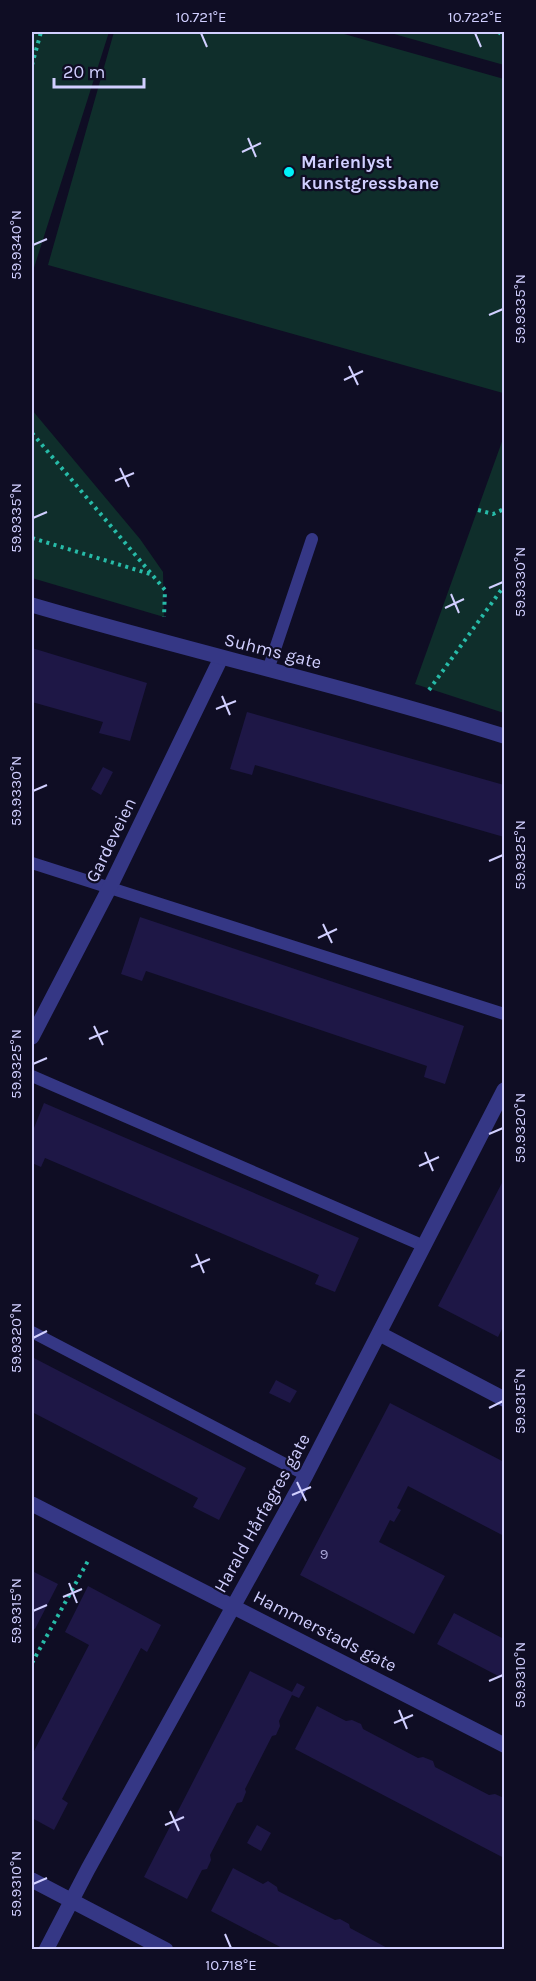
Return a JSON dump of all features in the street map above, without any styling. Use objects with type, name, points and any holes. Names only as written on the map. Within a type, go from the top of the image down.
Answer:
[{"type":"street","name":"Suhms gate","points":[[32,605],[221,658],[415,708],[504,736]]},
{"type":"street","name":"Gardeveien","points":[[32,1037],[110,887],[221,658]]},
{"type":"street","name":"Harald Hårfagres gate","points":[[46,1950],[71,1900],[306,1475],[504,1090]]},
{"type":"street","points":[[380,1334],[504,1399]]},
{"type":"street","name":"Hammerstads gate","points":[[32,1504],[504,1745]]},
{"type":"street","points":[[32,1880],[166,1950]]},
{"type":"lane","points":[[268,670],[312,539]]},
{"type":"lane","points":[[32,863],[504,1014]]},
{"type":"lane","points":[[32,1076],[424,1246]]},
{"type":"lane","points":[[32,1332],[306,1475]]},
{"type":"path","points":[[32,65],[41,32]]},
{"type":"path","points":[[498,32],[504,35]]},
{"type":"path","points":[[32,433],[165,590],[164,617]]},
{"type":"path","points":[[478,510],[493,514],[504,509]]},
{"type":"path","points":[[32,538],[151,574]]},
{"type":"path","points":[[415,708],[504,586]]},
{"type":"path","points":[[32,1663],[90,1557]]},
{"type":"green space","points":[[32,32],[109,32],[32,274]]},
{"type":"green space","name":"Marienlyst kunstgressbane","points":[[114,32],[337,32],[504,79],[503,393],[48,265]]},
{"type":"green space","points":[[387,32],[504,32],[504,65]]},
{"type":"green space","points":[[32,410],[140,539],[163,572],[164,617],[32,578]]},
{"type":"green space","points":[[504,436],[504,713],[415,684]]},
{"type":"building","points":[[32,648],[147,683],[130,741],[99,733],[103,722],[32,702]]},
{"type":"building","points":[[247,712],[504,785],[504,837],[255,765],[252,775],[230,769]]},
{"type":"building","points":[[103,767],[113,772],[101,795],[91,789]]},
{"type":"building","points":[[140,917],[464,1026],[445,1084],[424,1077],[427,1066],[146,971],[142,981],[121,974]]},
{"type":"building","points":[[44,1103],[359,1238],[335,1292],[315,1284],[319,1275],[45,1158],[41,1167],[32,1163],[32,1133]]},
{"type":"building","points":[[504,1179],[504,1325],[498,1337],[438,1306]]},
{"type":"building","points":[[32,1357],[246,1468],[219,1520],[193,1507],[198,1498],[32,1412]]},
{"type":"building","points":[[276,1380],[297,1391],[290,1403],[269,1393]]},
{"type":"building","points":[[390,1403],[504,1462],[504,1536],[408,1486],[397,1508],[401,1510],[394,1522],[390,1520],[379,1542],[445,1576],[414,1634],[300,1575]]},
{"type":"building","points":[[32,1571],[58,1584],[35,1629],[32,1628]]},
{"type":"building","points":[[88,1586],[161,1625],[147,1652],[141,1648],[62,1799],[68,1803],[54,1830],[32,1818],[32,1755],[89,1645],[65,1632]]},
{"type":"building","points":[[454,1613],[504,1639],[504,1679],[437,1644]]},
{"type":"building","points":[[250,1671],[292,1692],[297,1683],[305,1687],[299,1698],[292,1695],[279,1721],[280,1726],[276,1735],[272,1736],[245,1789],[242,1802],[237,1803],[210,1855],[211,1860],[207,1869],[202,1870],[187,1899],[144,1877]]},
{"type":"building","points":[[317,1706],[346,1721],[352,1720],[361,1724],[363,1729],[418,1758],[423,1757],[433,1761],[435,1767],[489,1795],[495,1794],[504,1798],[504,1858],[295,1749]]},
{"type":"building","points":[[257,1825],[271,1833],[261,1851],[247,1843]]},
{"type":"building","points":[[233,1868],[263,1884],[268,1881],[277,1887],[278,1891],[335,1920],[340,1919],[349,1924],[350,1928],[391,1950],[286,1950],[211,1911]]},
{"type":"place","name":"Marienlyst kunstgressbane","points":[[289,172]]}]
